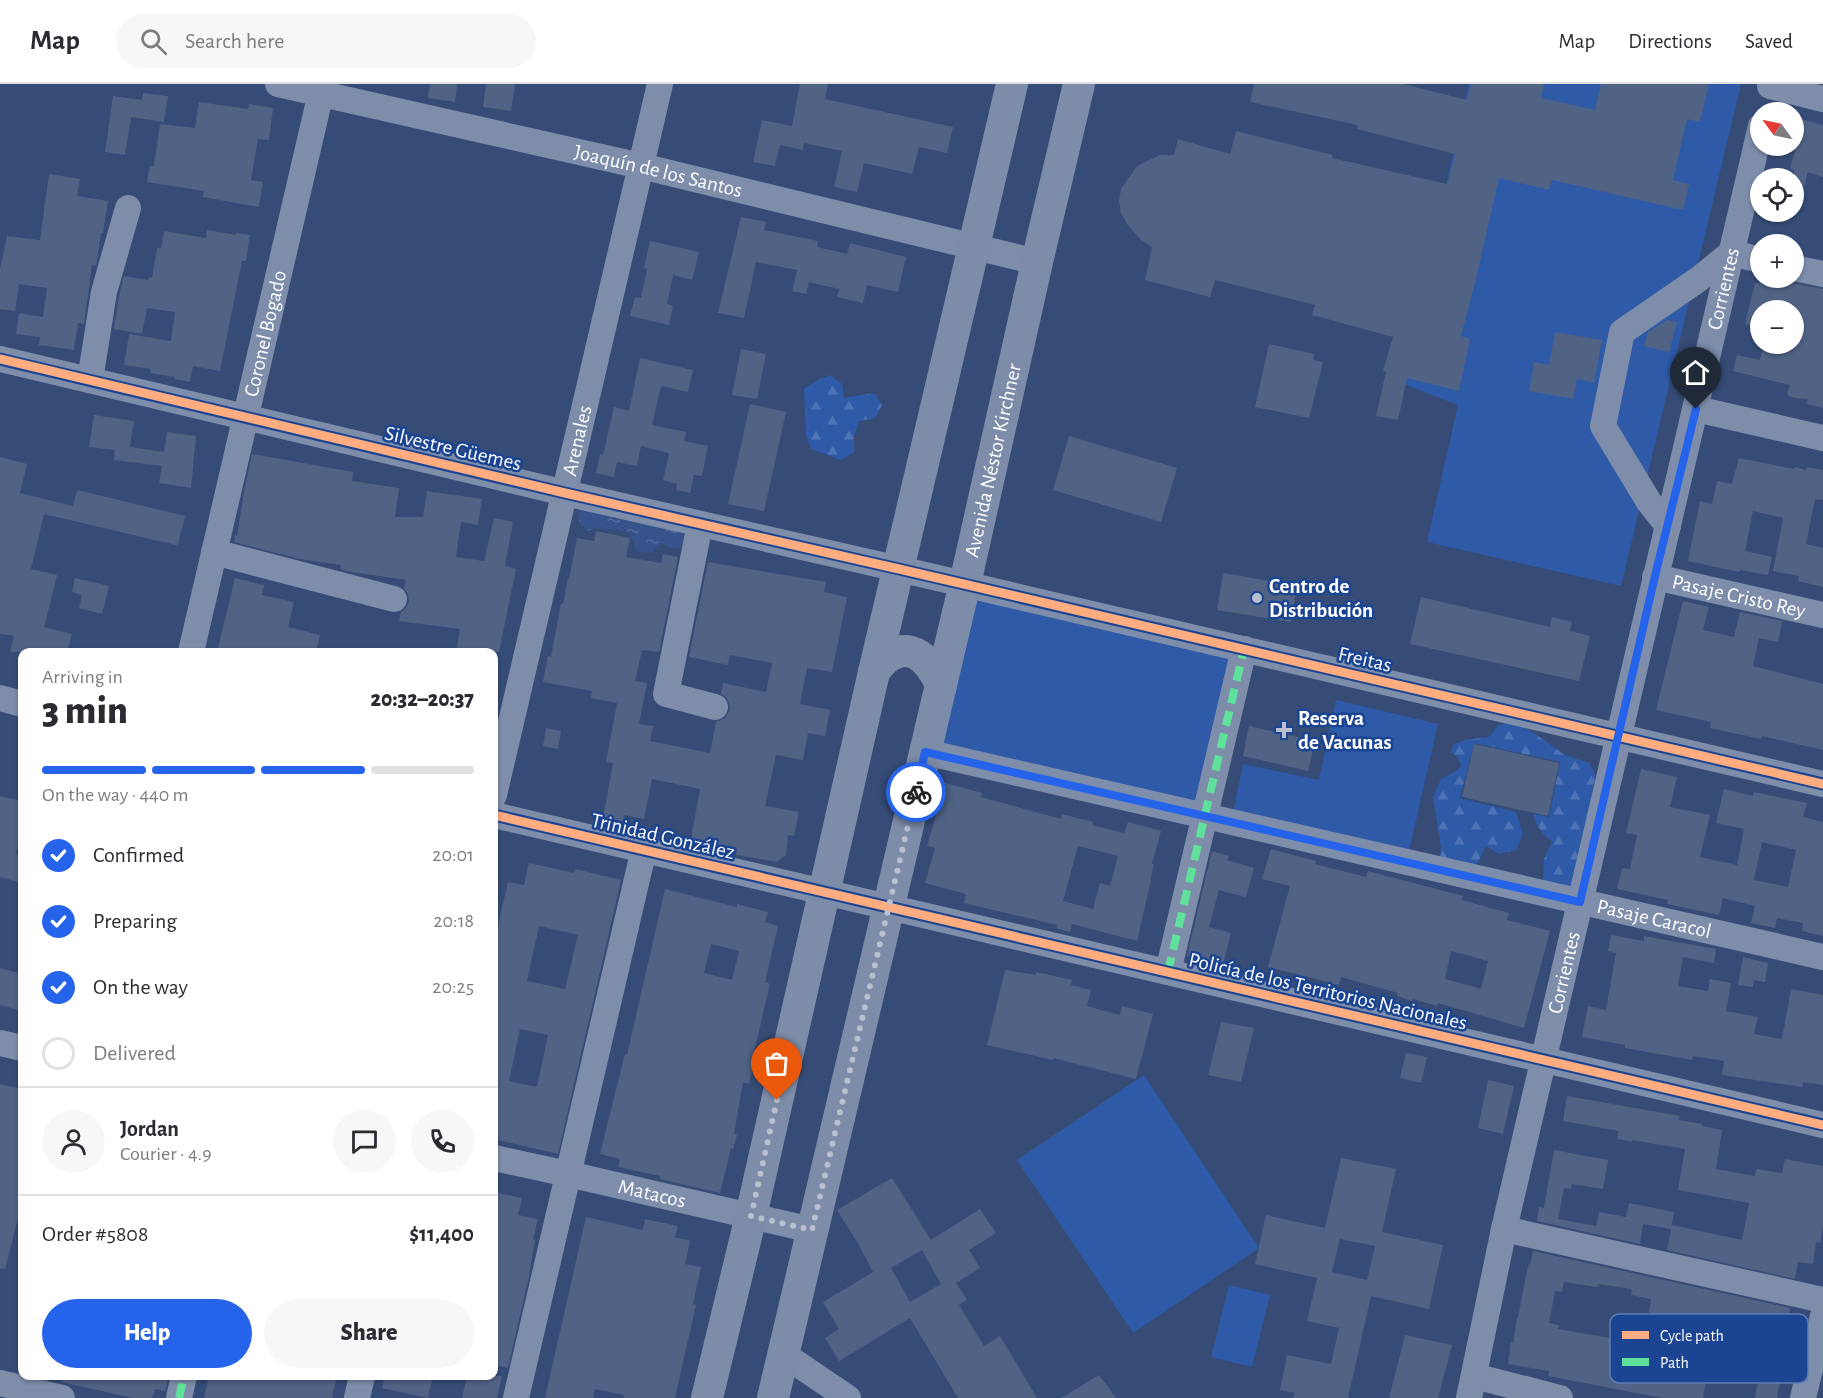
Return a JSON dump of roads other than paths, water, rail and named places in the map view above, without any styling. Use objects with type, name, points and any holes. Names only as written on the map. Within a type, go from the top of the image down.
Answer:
[{"type":"main road","points":[[707,1398],[1012,84]]},
{"type":"main road","name":"Avenida Néstor Kirchner","points":[[773,1398],[941,685],[1079,84]]},
{"type":"main road","points":[[874,672],[890,654],[904,651],[915,653],[925,659],[934,670],[941,685]]},
{"type":"street","name":"Joaquín de los Santos","points":[[278,84],[322,89],[1037,262]]},
{"type":"street","name":"Arenales","points":[[498,778],[660,84]]},
{"type":"street","points":[[1766,102],[1770,85],[1823,99]]},
{"type":"street","name":"Coronel Bogado","points":[[192,648],[322,89]]},
{"type":"street","name":"Corrientes","points":[[1472,1387],[1504,1229],[1754,156]]},
{"type":"street","points":[[90,380],[104,292],[128,208]]},
{"type":"street","points":[[1668,525],[1648,501],[1604,426],[1622,332],[1700,279],[1731,253],[1750,257]]},
{"type":"street","points":[[1804,270],[1823,274]]},
{"type":"street","name":"Silvestre Güemes","points":[[0,359],[565,493],[899,569]]},
{"type":"street","points":[[1696,409],[1823,438]]},
{"type":"street","points":[[700,524],[666,694],[715,707]]},
{"type":"street","points":[[214,552],[394,599]]},
{"type":"street","name":"Freitas","points":[[899,569],[1823,784]]},
{"type":"street","name":"Pasaje Cristo Rey","points":[[1655,576],[1823,615]]},
{"type":"street","points":[[1168,972],[1244,649]]},
{"type":"street","points":[[0,698],[18,703]]},
{"type":"street","name":"Pasaje Caracol","points":[[925,752],[1823,957]]},
{"type":"street","name":"Trinidad González","points":[[498,815],[824,892]]},
{"type":"street","points":[[516,1398],[644,849]]},
{"type":"street","name":"Policía de los Territorios Nacionales","points":[[824,892],[1823,1125]]},
{"type":"street","points":[[0,1043],[18,1047]]},
{"type":"street","name":"Matacos","points":[[498,1159],[812,1230]]},
{"type":"street","points":[[1504,1229],[1823,1300]]},
{"type":"street","points":[[1808,1378],[1823,1316]]},
{"type":"street","points":[[783,1354],[848,1398]]},
{"type":"street","points":[[179,1398],[183,1380]]},
{"type":"street","points":[[357,1398],[361,1380]]},
{"type":"street","points":[[1803,1398],[1807,1383]]},
{"type":"street","points":[[15,1386],[62,1398]]},
{"type":"street","points":[[1472,1387],[1560,1398]]},
{"type":"water","points":[[583,506],[603,509],[614,519],[629,520],[635,523],[673,521],[686,539],[686,547],[670,548],[664,544],[656,547],[652,553],[636,551],[627,531],[595,528],[588,531],[580,523],[579,514]]},
{"type":"place","name":"Centro de Distribución","points":[[1257,598]]},
{"type":"place","name":"Reserva de Vacunas","points":[[1284,730]]}]
